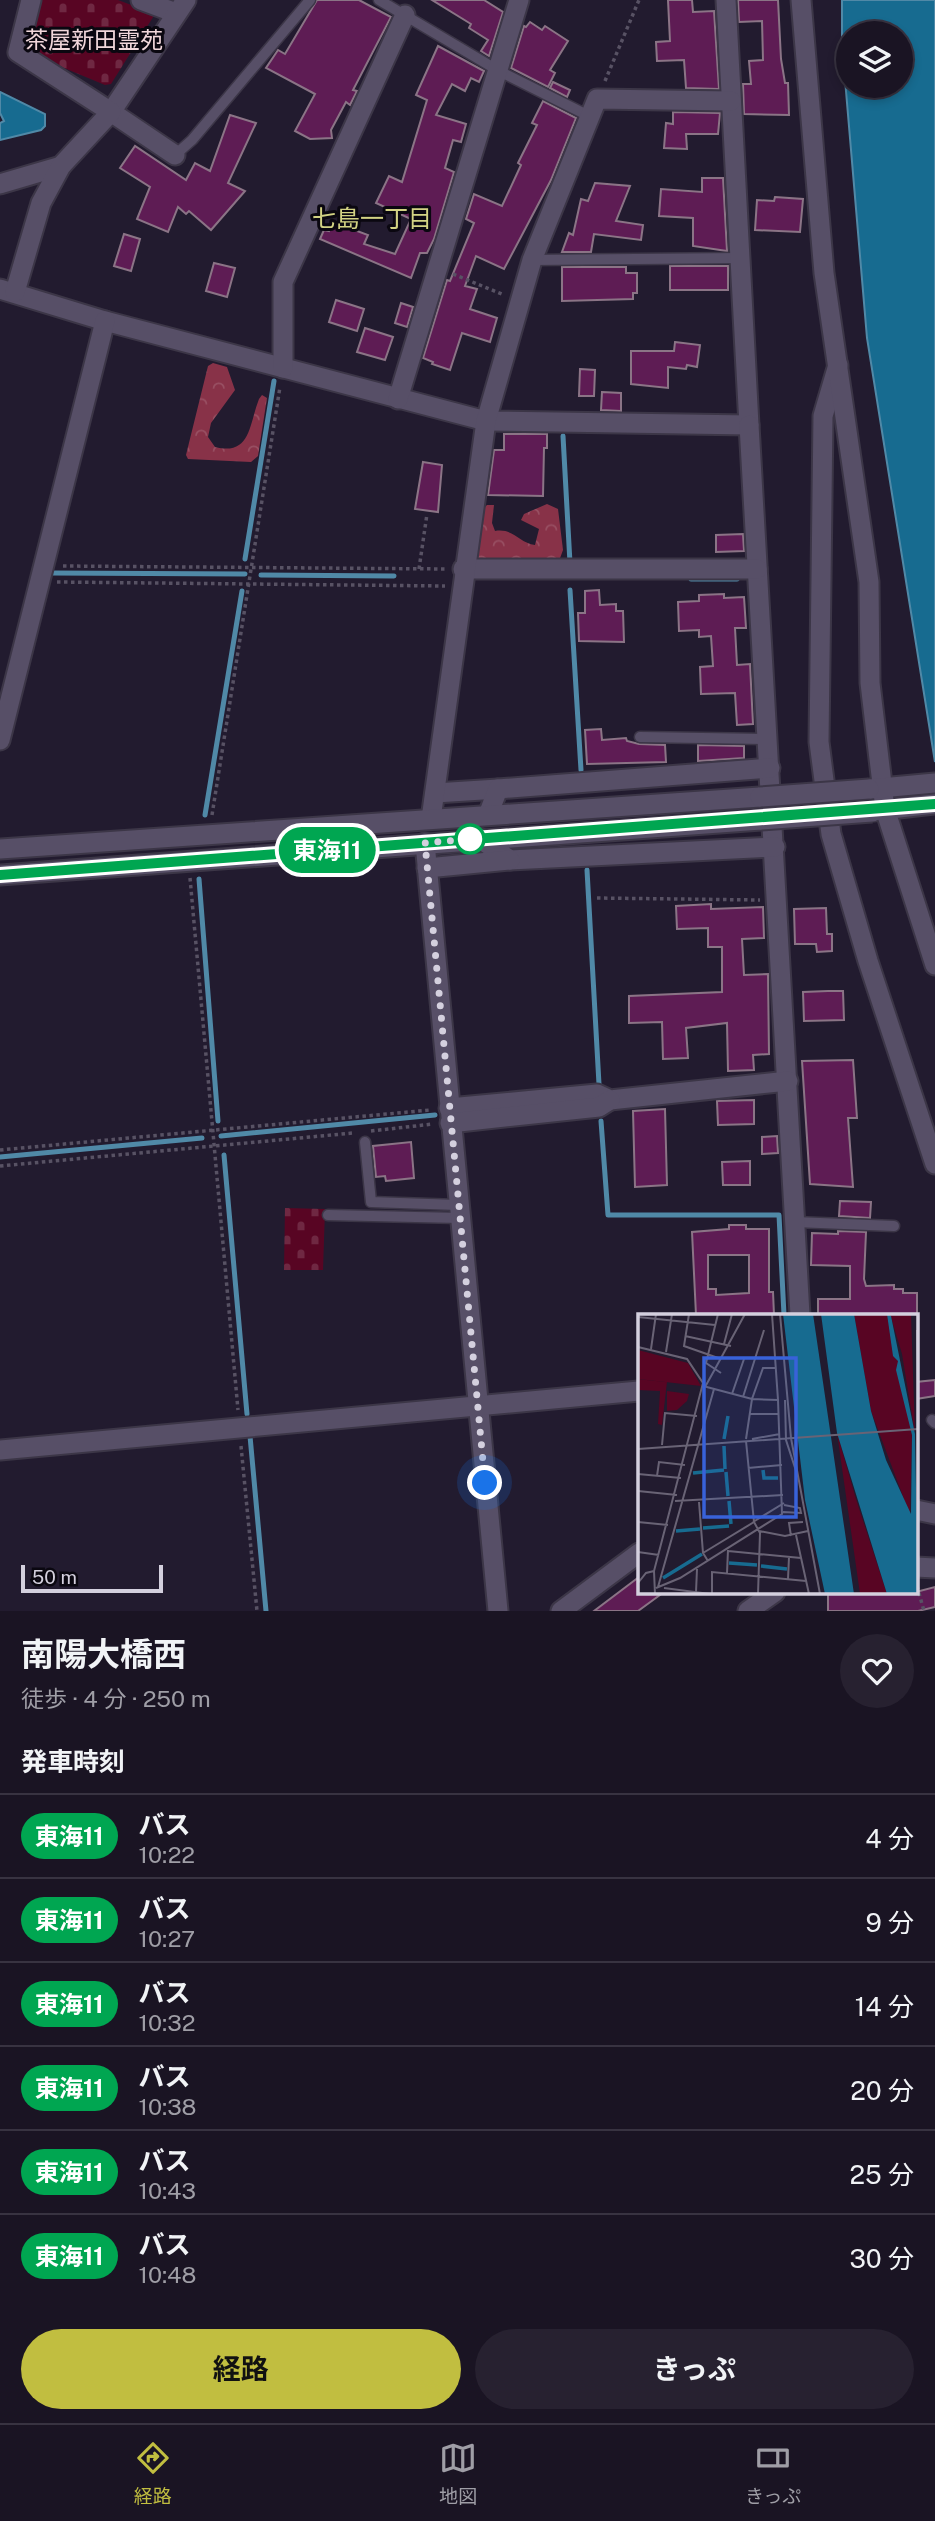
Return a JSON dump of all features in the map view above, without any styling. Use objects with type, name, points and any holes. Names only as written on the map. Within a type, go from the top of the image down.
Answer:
[{"type":"street","points":[[31,0],[18,52],[175,155]]},
{"type":"street","points":[[141,0],[181,6],[111,112],[61,166],[41,203],[8,290],[104,321],[486,421],[749,425]]},
{"type":"street","points":[[398,399],[519,0]]},
{"type":"street","points":[[726,0],[800,1314]]},
{"type":"street","points":[[801,0],[824,273],[869,582],[870,683],[886,809],[935,965]]},
{"type":"street","points":[[283,369],[283,282],[405,15]]},
{"type":"street","points":[[431,819],[462,578],[486,421],[532,260],[594,108],[732,101]]},
{"type":"street","points":[[0,184],[61,166]]},
{"type":"street","points":[[0,740],[104,321]]},
{"type":"street","points":[[838,365],[823,416],[819,742],[831,834],[868,961],[935,1164]]},
{"type":"street","points":[[462,578],[757,569]]},
{"type":"street","points":[[435,793],[770,768]]},
{"type":"street","points":[[0,849],[935,783]]},
{"type":"street","points":[[488,815],[498,789]]},
{"type":"street","points":[[0,875],[479,838],[761,820],[935,804]]},
{"type":"street","points":[[479,838],[510,860]]},
{"type":"street","points":[[425,843],[498,1611]]},
{"type":"street","points":[[427,868],[510,860],[775,847]]},
{"type":"street","points":[[449,1115],[597,1094],[610,1100],[788,1081]]},
{"type":"street","points":[[0,1450],[638,1391]]},
{"type":"street","points":[[561,1611],[638,1554]]},
{"type":"street","points":[[748,1611],[772,1594]]},
{"type":"lane","points":[[175,155],[192,140],[310,0]]},
{"type":"lane","points":[[379,0],[499,71],[594,108]]},
{"type":"lane","points":[[532,260],[740,258]]},
{"type":"lane","points":[[640,737],[768,739]]},
{"type":"lane","points":[[365,1142],[371,1202],[459,1211]]},
{"type":"lane","points":[[328,1215],[459,1211]]},
{"type":"lane","points":[[795,1222],[894,1226]]},
{"type":"path","points":[[594,108],[639,0]]},
{"type":"path","points":[[438,268],[520,301]]},
{"type":"path","points":[[209,834],[283,369]]},
{"type":"path","points":[[419,569],[427,514]]},
{"type":"path","points":[[43,574],[253,568],[419,569],[462,578]]},
{"type":"path","points":[[43,574],[250,584],[462,578]]},
{"type":"path","points":[[188,861],[215,1129],[257,1611]]},
{"type":"path","points":[[597,898],[778,900]]},
{"type":"path","points":[[0,1150],[215,1129],[449,1115]]},
{"type":"path","points":[[368,1131],[449,1115]]},
{"type":"path","points":[[0,1166],[354,1133]]},
{"type":"path","points":[[918,1588],[923,1611]]},
{"type":"green space","name":"茶屋新田霊苑","points":[[42,0],[118,0],[155,14],[111,84],[105,85],[64,68],[31,48]]},
{"type":"green space","points":[[213,363],[227,367],[235,390],[211,423],[208,437],[215,447],[227,449],[242,442],[247,436],[259,399],[262,395],[267,398],[258,456],[251,462],[188,459],[186,455],[208,366]]},
{"type":"green space","points":[[547,504],[558,509],[563,550],[559,561],[483,561],[476,558],[483,509],[487,505],[494,505],[492,523],[495,531],[507,532],[535,545],[539,529],[521,520],[524,514]]},
{"type":"green space","points":[[285,1208],[325,1209],[323,1270],[284,1270]]},
{"type":"water","points":[[842,0],[935,0],[935,762],[867,338],[847,98],[913,98],[913,21],[842,21]]},
{"type":"water","points":[[0,92],[45,114],[45,126],[41,130],[0,140],[0,123],[4,121],[0,113]]},
{"type":"building","points":[[317,0],[359,0],[391,17],[353,90],[357,91],[350,105],[346,102],[331,130],[332,138],[310,139],[295,131],[315,94],[266,68],[278,50],[285,54]]},
{"type":"building","points":[[432,0],[484,0],[503,12],[489,56],[481,51],[488,40],[469,28],[471,24]]},
{"type":"building","points":[[668,0],[692,0],[693,12],[714,11],[719,89],[686,88],[684,60],[657,61],[656,42],[670,41]]},
{"type":"building","points":[[738,0],[778,0],[781,59],[785,83],[788,83],[789,115],[744,114],[743,84],[751,84],[749,61],[763,60],[762,21],[739,22]]},
{"type":"building","points":[[530,22],[542,30],[545,26],[568,41],[550,70],[555,73],[548,87],[511,68],[524,26]]},
{"type":"building","points":[[438,46],[484,71],[479,82],[471,78],[465,91],[452,84],[436,115],[466,124],[461,142],[453,140],[445,168],[454,172],[434,239],[427,253],[420,253],[411,278],[320,239],[324,230],[329,231],[333,222],[368,235],[364,244],[395,254],[411,219],[376,203],[389,176],[402,182],[427,100],[416,95]]},
{"type":"building","points":[[553,82],[570,90],[567,97],[550,88]]},
{"type":"building","points":[[543,101],[576,118],[551,180],[504,269],[476,256],[465,286],[477,289],[470,309],[497,318],[490,342],[462,333],[450,370],[432,364],[433,362],[423,358],[447,280],[450,281],[474,223],[466,219],[474,194],[502,206],[521,165],[518,163],[537,125],[532,123]]},
{"type":"building","points":[[673,112],[720,113],[718,134],[686,134],[687,149],[664,148],[666,123],[673,124]]},
{"type":"building","points":[[230,115],[256,123],[228,183],[245,191],[211,230],[189,211],[186,214],[178,207],[168,232],[137,219],[150,187],[120,168],[135,146],[186,180],[195,163],[210,171]]},
{"type":"building","points":[[702,178],[723,178],[727,251],[693,246],[693,218],[659,216],[661,189],[702,192]]},
{"type":"building","points":[[595,183],[630,186],[616,221],[643,225],[641,240],[594,234],[591,252],[562,252],[569,233],[573,235],[581,199],[588,201]]},
{"type":"building","points":[[775,197],[803,199],[800,232],[755,230],[757,200],[774,201]]},
{"type":"building","points":[[124,234],[140,239],[131,271],[114,266]]},
{"type":"building","points":[[214,263],[235,268],[227,297],[206,291]]},
{"type":"building","points":[[670,266],[728,266],[728,290],[670,290]]},
{"type":"building","points":[[562,267],[626,267],[626,273],[637,273],[637,293],[633,293],[633,299],[562,301]]},
{"type":"building","points":[[336,300],[364,309],[357,331],[329,322]]},
{"type":"building","points":[[401,303],[413,307],[407,327],[395,323]]},
{"type":"building","points":[[365,328],[393,337],[385,360],[357,352]]},
{"type":"building","points":[[675,342],[700,345],[697,367],[668,367],[668,388],[631,384],[631,351],[674,351]]},
{"type":"building","points":[[580,369],[595,370],[594,396],[579,396]]},
{"type":"building","points":[[602,392],[621,393],[621,411],[601,410]]},
{"type":"building","points":[[504,434],[547,434],[543,496],[488,495],[494,450],[504,450]]},
{"type":"building","points":[[423,462],[442,465],[438,512],[415,509]]},
{"type":"building","points":[[743,534],[744,551],[716,552],[716,535]]},
{"type":"building","points":[[599,590],[600,605],[616,604],[616,611],[623,611],[624,642],[579,641],[578,613],[585,613],[585,591]]},
{"type":"building","points":[[724,594],[724,598],[744,597],[746,628],[735,628],[737,665],[750,664],[753,724],[737,725],[735,693],[701,694],[700,667],[713,666],[711,636],[699,637],[699,630],[679,631],[678,602],[699,601],[699,595]]},
{"type":"building","points":[[601,729],[602,740],[626,738],[627,741],[639,744],[665,745],[666,762],[587,764],[585,730]]},
{"type":"building","points":[[698,745],[744,746],[744,758],[698,761]]},
{"type":"building","points":[[711,904],[711,909],[763,907],[764,938],[742,939],[744,975],[768,974],[769,1054],[753,1055],[754,1070],[728,1071],[727,1023],[686,1028],[688,1058],[663,1059],[662,1022],[629,1023],[629,996],[722,992],[722,947],[708,947],[708,928],[677,929],[676,906]]},
{"type":"building","points":[[826,908],[827,934],[832,934],[832,951],[817,952],[816,944],[795,944],[794,909]]},
{"type":"building","points":[[843,991],[844,1020],[804,1021],[803,992]]},
{"type":"building","points":[[853,1060],[857,1118],[848,1118],[853,1187],[810,1184],[802,1061]]},
{"type":"building","points":[[754,1100],[754,1124],[718,1125],[717,1101]]},
{"type":"building","points":[[665,1109],[667,1185],[635,1187],[633,1111]]},
{"type":"building","points":[[777,1136],[778,1153],[762,1154],[762,1137]]},
{"type":"building","points":[[411,1142],[414,1178],[386,1181],[385,1176],[376,1177],[373,1146]]},
{"type":"building","points":[[750,1161],[750,1185],[723,1185],[722,1162]]},
{"type":"building","points":[[840,1201],[871,1202],[870,1218],[839,1216]]},
{"type":"building","points":[[729,1225],[746,1225],[746,1229],[769,1229],[769,1292],[773,1292],[774,1314],[696,1314],[692,1232],[729,1229]],"holes":[[[708,1255],[749,1255],[749,1293],[716,1295],[716,1289],[708,1289]]]},
{"type":"building","points":[[838,1231],[866,1232],[866,1286],[894,1285],[894,1289],[903,1289],[903,1293],[917,1293],[917,1314],[818,1314],[818,1299],[850,1299],[850,1266],[811,1265],[812,1233],[838,1234]]},
{"type":"building","points":[[935,1380],[935,1396],[918,1399],[918,1382]]},
{"type":"building","points":[[638,1578],[638,1594],[661,1594],[638,1611],[594,1611]]},
{"type":"building","points":[[935,1587],[935,1607],[918,1611],[828,1611],[828,1594],[918,1594],[918,1591]]},
{"type":"waterway","points":[[245,559],[274,381]]},
{"type":"waterway","points":[[563,436],[570,563]]},
{"type":"waterway","points":[[51,573],[245,574]]},
{"type":"waterway","points":[[261,575],[394,576]]},
{"type":"waterway","points":[[691,579],[737,579]]},
{"type":"waterway","points":[[570,590],[581,770]]},
{"type":"waterway","points":[[205,815],[242,591]]},
{"type":"waterway","points":[[587,870],[599,1084]]},
{"type":"waterway","points":[[199,879],[218,1121]]},
{"type":"waterway","points":[[221,1136],[435,1115]]},
{"type":"waterway","points":[[601,1121],[608,1215],[779,1215],[784,1314]]},
{"type":"waterway","points":[[0,1157],[202,1138]]},
{"type":"waterway","points":[[224,1155],[247,1414]]},
{"type":"waterway","points":[[250,1436],[266,1611]]},
{"type":"bus line","name":"東海11","points":[[0,875],[872,811],[935,804]]},
{"type":"district","name":"七島一丁目","points":[[372,218]]},
{"type":"route","points":[[470,839],[479,838],[425,843],[485,1483]]}]
